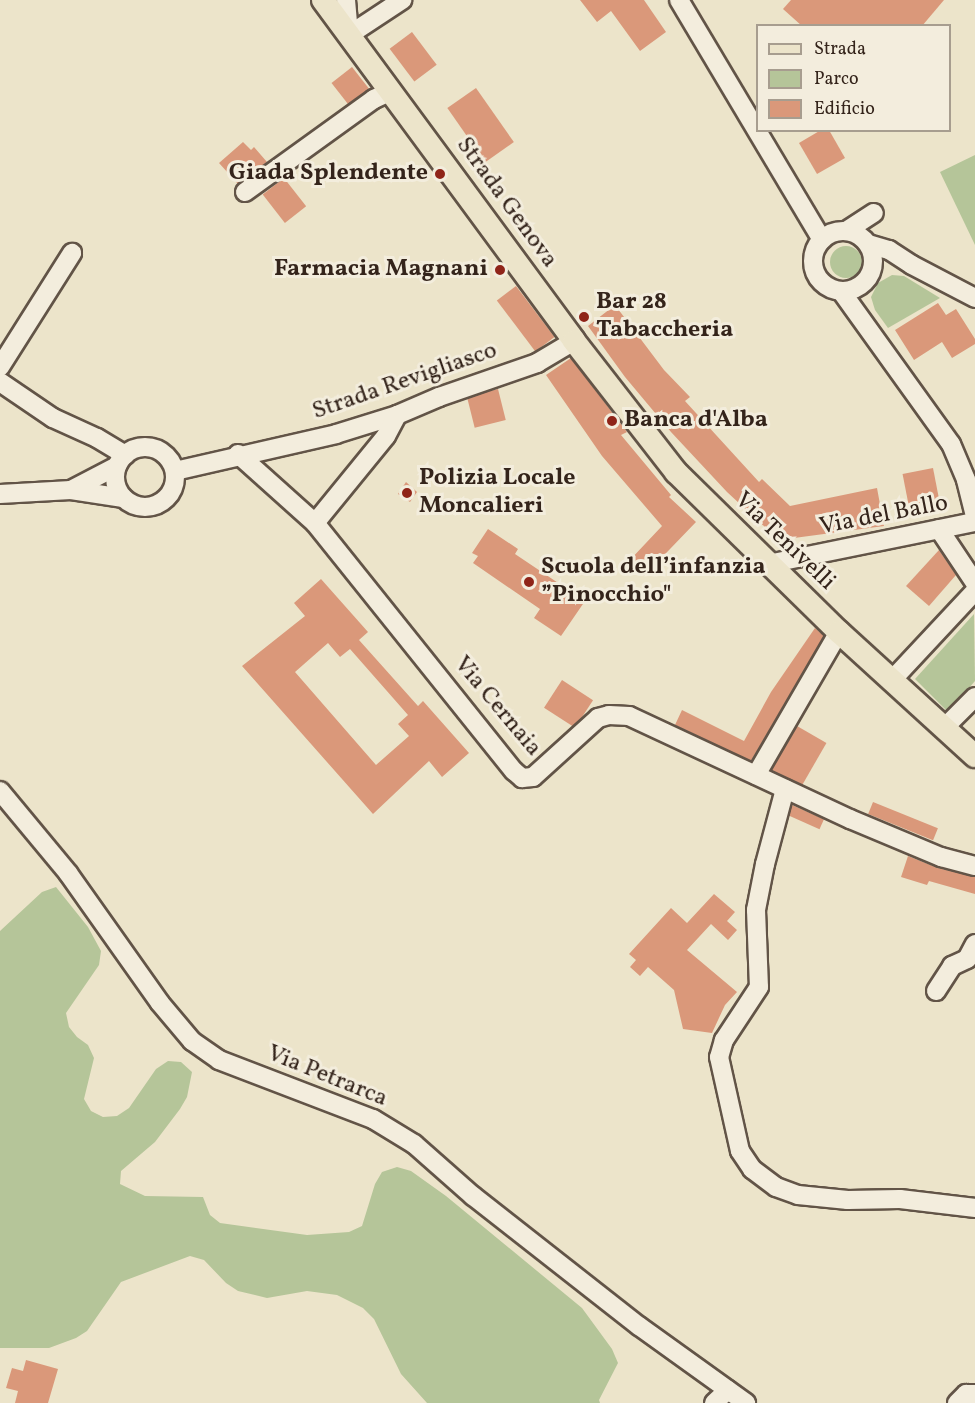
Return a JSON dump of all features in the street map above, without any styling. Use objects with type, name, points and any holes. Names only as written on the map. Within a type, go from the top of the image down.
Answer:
[{"type":"main road","name":"Strada Genova","points":[[323,0],[576,344]]},
{"type":"main road","name":"Via Tenivelli","points":[[576,344],[676,471],[839,632],[975,756]]},
{"type":"street","points":[[346,0],[349,35],[402,0]]},
{"type":"street","points":[[679,0],[756,129]]},
{"type":"street","points":[[245,192],[374,99],[391,91]]},
{"type":"street","points":[[758,132],[822,240]]},
{"type":"street","points":[[862,285],[841,291],[832,289],[817,276],[814,257],[822,240],[829,235],[846,231],[874,213],[866,242],[872,251],[873,268],[862,285],[863,319]]},
{"type":"street","points":[[846,231],[866,242],[889,250],[912,266],[975,298]]},
{"type":"street","points":[[0,367],[72,253]]},
{"type":"street","points":[[873,268],[912,266]]},
{"type":"street","points":[[841,291],[951,444],[966,480],[975,517]]},
{"type":"street","name":"Strada Revigliasco","points":[[175,471],[238,454],[336,434],[397,415],[439,397],[537,363],[576,344]]},
{"type":"street","points":[[0,382],[53,418],[97,438],[121,461]]},
{"type":"street","points":[[315,523],[386,436],[397,415]]},
{"type":"street","points":[[0,494],[71,490],[123,498],[141,507],[160,504],[173,490],[175,471],[166,455],[150,448],[141,448],[71,490]]},
{"type":"street","name":"Via Cernaia","points":[[238,454],[315,523],[522,778],[533,777],[598,718],[609,715],[629,716],[785,789],[941,857],[975,866]]},
{"type":"street","points":[[121,461],[116,483],[123,498]]},
{"type":"street","name":"Via del Ballo","points":[[768,564],[975,522]]},
{"type":"street","points":[[939,530],[975,583]]},
{"type":"street","points":[[892,680],[975,591]]},
{"type":"street","points":[[756,775],[839,632]]},
{"type":"street","points":[[944,728],[975,697]]},
{"type":"street","points":[[785,789],[754,910],[759,987],[724,1040],[719,1057],[740,1151],[752,1169],[776,1187],[798,1195],[848,1200],[900,1199],[975,1208]]},
{"type":"street","name":"Via Petrarca","points":[[0,791],[68,873],[160,1003],[192,1041],[219,1060],[373,1119],[414,1144],[473,1196],[639,1326],[746,1403]]},
{"type":"street","points":[[936,992],[952,966],[967,959],[975,944]]},
{"type":"street","points":[[714,1403],[728,1390]]},
{"type":"street","points":[[957,1403],[966,1394],[975,1394]]},
{"type":"green space","points":[[975,155],[975,245],[940,172]]},
{"type":"green space","points":[[846,246],[857,251],[862,262],[857,273],[846,278],[835,273],[830,262],[835,251]]},
{"type":"green space","points":[[892,275],[904,276],[940,298],[888,328],[875,310],[871,297],[878,283]]},
{"type":"green space","points":[[974,614],[975,681],[948,712],[915,679]]},
{"type":"green space","points":[[56,887],[88,927],[101,951],[99,965],[66,1013],[69,1027],[88,1045],[94,1058],[84,1099],[91,1111],[103,1117],[117,1116],[129,1108],[156,1069],[168,1061],[181,1062],[192,1072],[187,1097],[180,1109],[155,1142],[121,1171],[120,1184],[145,1196],[203,1197],[210,1215],[220,1223],[307,1235],[349,1232],[362,1226],[375,1184],[382,1172],[397,1167],[411,1171],[446,1196],[582,1308],[612,1349],[618,1363],[599,1400],[600,1403],[427,1403],[401,1374],[374,1319],[363,1308],[337,1295],[307,1291],[267,1298],[238,1291],[226,1283],[204,1260],[190,1256],[121,1282],[87,1331],[76,1338],[49,1348],[0,1348],[0,931],[42,892]]},
{"type":"building","points":[[580,0],[644,0],[666,32],[640,51],[611,11],[597,22]]},
{"type":"building","points":[[791,0],[944,0],[924,24],[800,24],[783,9]]},
{"type":"building","points":[[412,32],[437,65],[414,82],[390,49]]},
{"type":"building","points":[[352,67],[369,89],[349,105],[332,83]]},
{"type":"building","points":[[476,88],[514,142],[485,162],[447,108]]},
{"type":"building","points":[[818,132],[830,132],[845,158],[817,174],[799,143]]},
{"type":"building","points":[[243,142],[251,150],[254,147],[267,162],[238,184],[219,163]]},
{"type":"building","points":[[284,178],[306,206],[285,223],[263,195]]},
{"type":"building","points":[[516,286],[555,337],[535,352],[497,300]]},
{"type":"building","points":[[938,303],[946,315],[956,309],[975,339],[975,344],[952,358],[942,342],[914,360],[895,330]]},
{"type":"building","points":[[615,305],[664,370],[690,397],[685,401],[759,482],[762,479],[790,506],[877,488],[884,526],[779,540],[727,492],[671,432],[625,377],[588,326]]},
{"type":"building","points":[[571,358],[627,432],[621,435],[671,495],[669,497],[696,522],[644,576],[629,561],[662,526],[602,456],[546,375]]},
{"type":"building","points":[[498,389],[506,420],[475,428],[467,397]]},
{"type":"building","points":[[933,468],[941,509],[911,515],[903,474]]},
{"type":"building","name":"Polizia Locale Moncalieri","points":[[406,482],[417,492],[410,502],[398,494]]},
{"type":"building","name":"Scuola dell’infanzia ”Pinocchio\"","points":[[488,529],[518,549],[515,554],[585,601],[561,636],[534,618],[540,609],[473,563],[478,556],[472,553]]},
{"type":"building","points":[[939,550],[956,575],[929,606],[906,586]]},
{"type":"building","points":[[321,579],[368,632],[359,640],[418,706],[423,701],[469,753],[442,777],[429,761],[373,814],[242,666],[305,616],[294,603]],"holes":[[[328,643],[340,657],[350,649],[408,715],[398,724],[409,736],[376,765],[295,672]]]},
{"type":"building","points":[[815,628],[824,636],[751,761],[675,725],[682,710],[744,741],[771,692]]},
{"type":"building","points":[[562,680],[593,700],[575,728],[544,708]]},
{"type":"building","points":[[797,726],[826,743],[801,787],[772,770]]},
{"type":"building","points":[[873,802],[938,828],[933,840],[868,814]]},
{"type":"building","points":[[792,805],[824,819],[819,829],[788,815]]},
{"type":"building","points":[[908,856],[938,868],[975,877],[975,894],[929,881],[927,885],[901,877]]},
{"type":"building","points":[[714,894],[735,912],[727,921],[737,930],[728,940],[711,924],[687,950],[737,992],[725,1005],[712,1033],[683,1029],[674,990],[648,967],[640,976],[630,967],[636,960],[629,954],[671,908],[687,923]]},
{"type":"building","points":[[26,1360],[58,1369],[48,1403],[15,1403],[18,1391],[6,1388],[12,1368],[23,1371]]},
{"type":"place","name":"Giada Splendente","points":[[440,174]]},
{"type":"place","name":"Farmacia Magnani","points":[[500,270]]},
{"type":"place","name":"Bar 28 Tabaccheria","points":[[584,317]]},
{"type":"place","name":"Banca d'Alba","points":[[612,421]]},
{"type":"place","name":"Polizia Locale Moncalieri","points":[[407,493]]},
{"type":"place","name":"Scuola dell’infanzia ”Pinocchio\"","points":[[529,582]]}]
